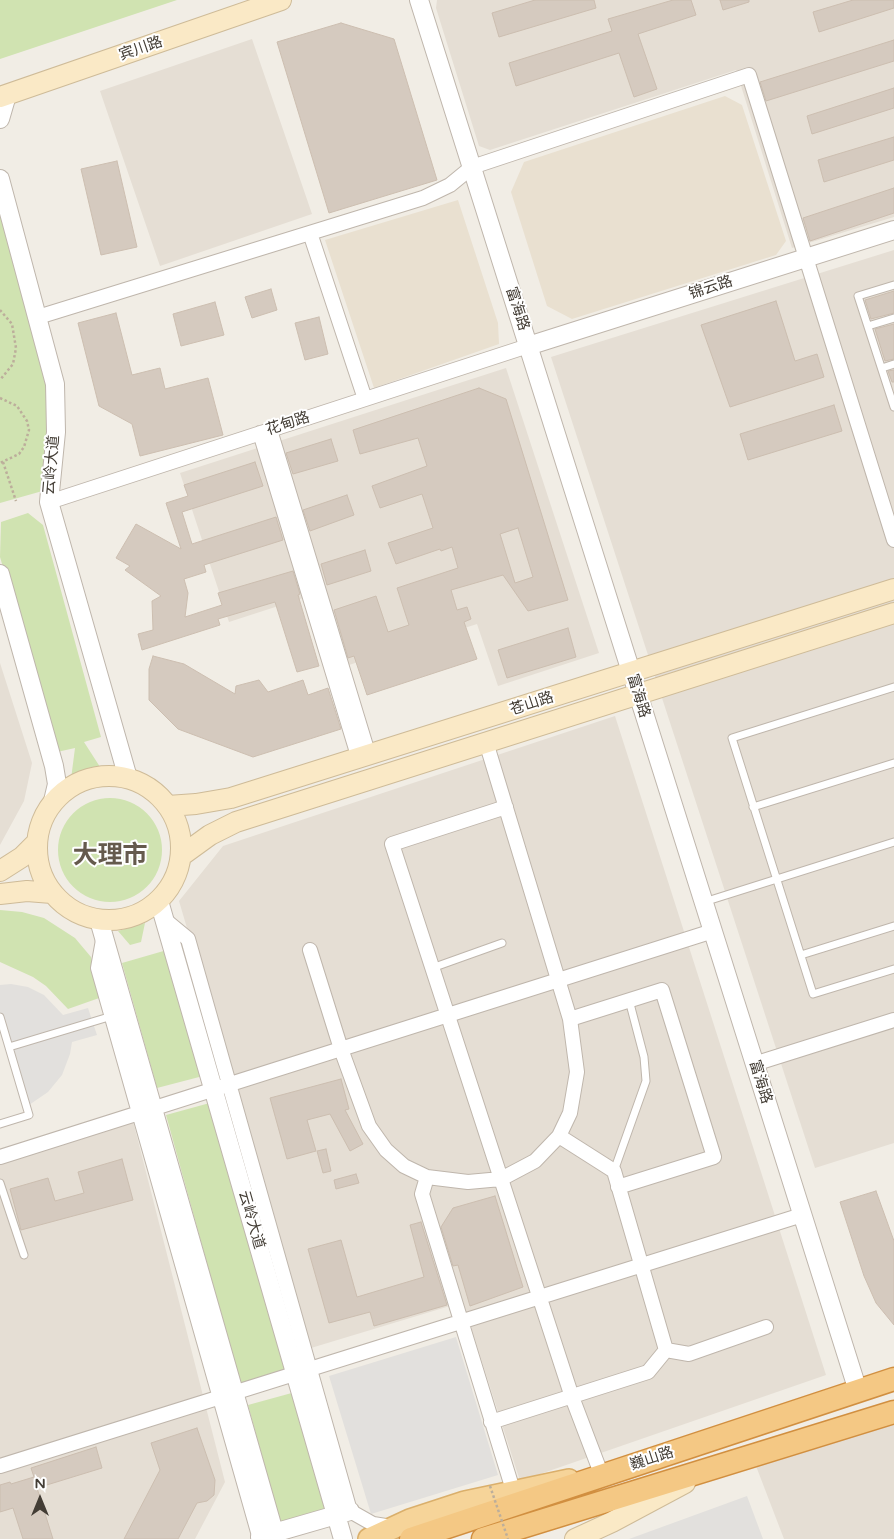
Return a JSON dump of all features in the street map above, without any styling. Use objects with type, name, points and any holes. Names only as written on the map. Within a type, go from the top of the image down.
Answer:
[{"type":"highway","name":"巍山路","points":[[403,1533],[602,1476],[894,1379]]},
{"type":"highway","name":"巍山路","points":[[483,1539],[894,1412]]},
{"type":"main road","name":"宾川路","points":[[2,92],[242,0]]},
{"type":"main road","name":"宾川路","points":[[2,92],[281,0]]},
{"type":"main road","name":"苍山路","points":[[168,806],[223,800],[894,589]]},
{"type":"main road","name":"苍山路","points":[[181,856],[210,835],[236,822],[638,694],[892,616]]},
{"type":"main road","points":[[100,776],[128,778],[148,787],[168,806],[178,825],[181,839],[181,856],[175,879],[159,900],[146,910],[102,928],[71,910],[52,893],[39,868],[36,844],[38,829],[53,801],[63,792],[87,779],[100,776]]},
{"type":"main road","points":[[0,871],[22,857],[36,844]]},
{"type":"main road","points":[[0,894],[27,891],[52,893]]},
{"type":"main road","points":[[576,1539],[716,1467]]},
{"type":"main road","points":[[370,1539],[403,1533],[465,1502],[552,1482],[602,1476]]},
{"type":"street","name":"富海路","points":[[419,0],[858,1391]]},
{"type":"street","points":[[38,317],[423,198],[450,185],[472,168],[749,75],[894,540]]},
{"type":"street","points":[[0,119],[2,92]]},
{"type":"street","name":"云岭大道","points":[[0,179],[52,368],[56,397],[56,432],[49,502],[128,778]]},
{"type":"street","name":"锦云路","points":[[528,346],[894,230]]},
{"type":"street","points":[[310,233],[365,399]]},
{"type":"street","name":"花甸路","points":[[49,502],[528,346]]},
{"type":"street","points":[[265,432],[364,757]]},
{"type":"street","points":[[0,574],[54,766],[57,784],[53,801]]},
{"type":"street","points":[[310,950],[340,1049],[368,1126],[386,1150],[404,1166],[427,1177],[468,1182],[501,1179],[535,1161],[559,1136],[570,1113],[577,1072],[570,1019],[486,742]]},
{"type":"street","points":[[506,807],[392,844],[572,1397],[602,1476]]},
{"type":"street","name":"云岭大道","points":[[159,900],[221,1087],[343,1513],[343,1539]]},
{"type":"street","points":[[102,928],[98,968],[112,1016],[146,1110]]},
{"type":"street","points":[[102,928],[146,1110],[268,1537],[343,1513],[403,1533]]},
{"type":"street","points":[[0,1157],[713,931]]},
{"type":"street","points":[[570,1019],[662,990],[714,1157],[618,1187]]},
{"type":"street","points":[[754,1064],[894,1020]]},
{"type":"street","points":[[559,1136],[614,1171],[666,1350]]},
{"type":"street","points":[[427,1177],[422,1194],[513,1490]]},
{"type":"street","points":[[0,1466],[802,1215]]},
{"type":"street","points":[[666,1350],[689,1354],[766,1327]]},
{"type":"street","points":[[491,1422],[648,1372],[666,1350]]},
{"type":"lane","points":[[894,285],[858,296],[894,406]]},
{"type":"lane","points":[[868,326],[894,318]]},
{"type":"lane","points":[[882,368],[894,364]]},
{"type":"lane","points":[[894,687],[732,738],[813,994],[894,969]]},
{"type":"lane","points":[[754,806],[894,762]]},
{"type":"lane","points":[[703,902],[894,842]]},
{"type":"lane","points":[[801,955],[894,926]]},
{"type":"lane","points":[[432,968],[502,943]]},
{"type":"lane","points":[[614,1171],[646,1081],[644,1057],[629,1000]]},
{"type":"lane","points":[[9,1047],[112,1016]]},
{"type":"lane","points":[[0,1017],[29,1116],[0,1124]]},
{"type":"lane","points":[[0,1182],[24,1255]]},
{"type":"path","points":[[0,310],[12,324],[16,348],[13,364],[0,380]]},
{"type":"path","points":[[0,398],[17,406],[27,421],[29,430],[24,447],[19,454],[2,463],[16,501]]},
{"type":"path","points":[[490,1486],[508,1539]]},
{"type":"shaded area","points":[[437,0],[894,0],[894,217],[792,248],[736,70],[490,150],[479,146],[436,8]]},
{"type":"shaded area","points":[[252,39],[312,214],[160,266],[100,91]]},
{"type":"shaded area","points":[[725,96],[742,105],[786,241],[776,255],[572,319],[547,306],[511,192],[524,162]]},
{"type":"shaded area","points":[[458,200],[498,323],[499,344],[374,388],[325,240]]},
{"type":"shaded area","points":[[894,250],[894,1143],[815,1168],[551,357]]},
{"type":"shaded area","points":[[506,368],[599,653],[498,686],[477,624],[327,672],[303,598],[229,622],[180,473]]},
{"type":"shaded area","points":[[0,663],[32,763],[24,801],[0,845]]},
{"type":"shaded area","points":[[615,716],[826,1375],[520,1481],[463,1302],[311,1348],[179,901],[223,846]]},
{"type":"shaded area","points":[[11,984],[28,987],[44,995],[63,1015],[88,1008],[97,1035],[72,1042],[70,1054],[62,1075],[48,1092],[29,1105],[0,1012],[0,985]]},
{"type":"shaded area","points":[[133,1121],[225,1482],[195,1539],[0,1539],[0,1162]]},
{"type":"shaded area","points":[[456,1337],[498,1475],[371,1514],[329,1376]]},
{"type":"shaded area","points":[[894,1423],[894,1539],[784,1539],[756,1466]]},
{"type":"shaded area","points":[[747,1496],[763,1539],[629,1539]]},
{"type":"green space","points":[[0,0],[177,0],[0,59]]},
{"type":"green space","points":[[0,215],[46,375],[48,398],[46,490],[0,503]]},
{"type":"green space","points":[[28,513],[43,525],[101,737],[84,742],[102,770],[71,779],[75,748],[57,752],[0,557],[1,522]]},
{"type":"green space","points":[[110,798],[130,802],[139,807],[153,821],[158,830],[162,850],[158,870],[153,879],[139,893],[130,898],[110,902],[90,898],[81,893],[67,879],[62,870],[58,850],[62,830],[67,821],[81,807],[90,802]]},
{"type":"green space","points":[[0,910],[22,912],[44,918],[75,938],[91,957],[102,997],[68,1009],[46,986],[33,977],[0,962]]},
{"type":"green space","points":[[145,923],[141,942],[130,945],[118,931]]},
{"type":"green space","points":[[167,950],[203,1076],[157,1088],[122,963]]},
{"type":"green space","points":[[217,1101],[291,1369],[240,1383],[166,1115]]},
{"type":"green space","points":[[299,1391],[332,1511],[281,1525],[248,1405]]},
{"type":"building","points":[[535,0],[594,0],[596,8],[499,37],[492,13]]},
{"type":"building","points":[[673,0],[691,0],[696,15],[638,34],[657,89],[634,97],[619,53],[516,86],[509,63],[612,31],[608,19]]},
{"type":"building","points":[[720,0],[749,0],[749,2],[723,10]]},
{"type":"building","points":[[853,0],[894,0],[894,8],[819,32],[813,12]]},
{"type":"building","points":[[341,23],[394,39],[437,180],[329,213],[277,42]]},
{"type":"building","points":[[894,40],[894,61],[766,101],[760,82]]},
{"type":"building","points":[[894,88],[894,108],[812,134],[807,116]]},
{"type":"building","points":[[894,137],[894,160],[824,182],[818,160]]},
{"type":"building","points":[[117,161],[137,247],[101,255],[81,169]]},
{"type":"building","points":[[894,188],[894,213],[810,241],[803,218]]},
{"type":"building","points":[[271,289],[277,310],[252,318],[245,297]]},
{"type":"building","points":[[894,291],[894,313],[871,319],[865,300]]},
{"type":"building","points":[[776,301],[795,361],[817,354],[824,377],[730,407],[701,325]]},
{"type":"building","points":[[215,302],[224,335],[181,346],[173,314]]},
{"type":"building","points":[[116,313],[132,375],[160,368],[165,389],[208,378],[223,435],[140,456],[132,424],[99,406],[78,323]]},
{"type":"building","points":[[319,317],[328,354],[305,360],[295,323]]},
{"type":"building","points":[[894,324],[894,359],[885,361],[875,329]]},
{"type":"building","points":[[894,370],[894,382],[892,382],[888,371]]},
{"type":"building","points":[[479,388],[506,399],[568,600],[528,611],[503,575],[451,590],[457,610],[467,607],[471,619],[464,622],[477,659],[367,695],[354,656],[348,658],[334,610],[376,596],[388,632],[409,625],[397,588],[458,568],[452,547],[441,551],[440,549],[396,564],[388,543],[433,528],[422,494],[380,508],[372,486],[427,466],[418,438],[360,454],[353,430]],"holes":[[[518,528],[533,577],[515,583],[500,534]]]},
{"type":"building","points":[[834,405],[842,431],[748,460],[740,434]]},
{"type":"building","points":[[331,439],[338,461],[293,474],[286,453]]},
{"type":"building","points":[[255,462],[263,486],[182,512],[192,544],[276,517],[283,540],[204,565],[206,572],[184,579],[188,593],[185,617],[222,605],[218,593],[293,571],[300,594],[298,595],[319,666],[297,672],[275,602],[218,619],[220,625],[142,650],[138,634],[153,630],[152,601],[161,596],[125,570],[130,566],[116,558],[136,524],[181,549],[166,503],[188,496],[184,485]]},
{"type":"building","points":[[347,495],[354,515],[310,531],[303,510]]},
{"type":"building","points":[[365,550],[371,571],[327,585],[321,564]]},
{"type":"building","points":[[568,628],[576,657],[507,678],[498,650]]},
{"type":"building","points":[[153,656],[184,664],[235,694],[236,686],[259,680],[268,692],[303,680],[308,695],[328,688],[341,729],[253,757],[178,729],[149,700],[149,669]]},
{"type":"building","points":[[341,1079],[349,1109],[345,1110],[363,1144],[350,1151],[330,1114],[307,1120],[316,1151],[287,1159],[270,1098]]},
{"type":"building","points":[[326,1149],[331,1171],[323,1173],[317,1151]]},
{"type":"building","points":[[122,1159],[133,1200],[21,1230],[10,1189],[48,1178],[55,1201],[84,1193],[78,1172]]},
{"type":"building","points":[[356,1174],[359,1183],[336,1189],[334,1180]]},
{"type":"building","points":[[876,1191],[894,1241],[894,1325],[876,1303],[864,1276],[840,1202]]},
{"type":"building","points":[[495,1196],[523,1287],[470,1306],[458,1265],[453,1266],[441,1227],[453,1208]]},
{"type":"building","points":[[421,1222],[447,1305],[374,1326],[370,1312],[329,1323],[308,1249],[341,1240],[357,1297],[424,1277],[410,1225]]},
{"type":"building","points":[[197,1428],[215,1480],[214,1495],[207,1501],[197,1503],[178,1539],[124,1539],[160,1470],[151,1443]]},
{"type":"building","points":[[96,1447],[102,1468],[37,1488],[53,1539],[23,1539],[13,1508],[0,1512],[0,1485],[10,1482],[11,1484],[34,1477],[31,1468]]},
{"type":"district","name":"大理市","points":[[110,856]]}]
